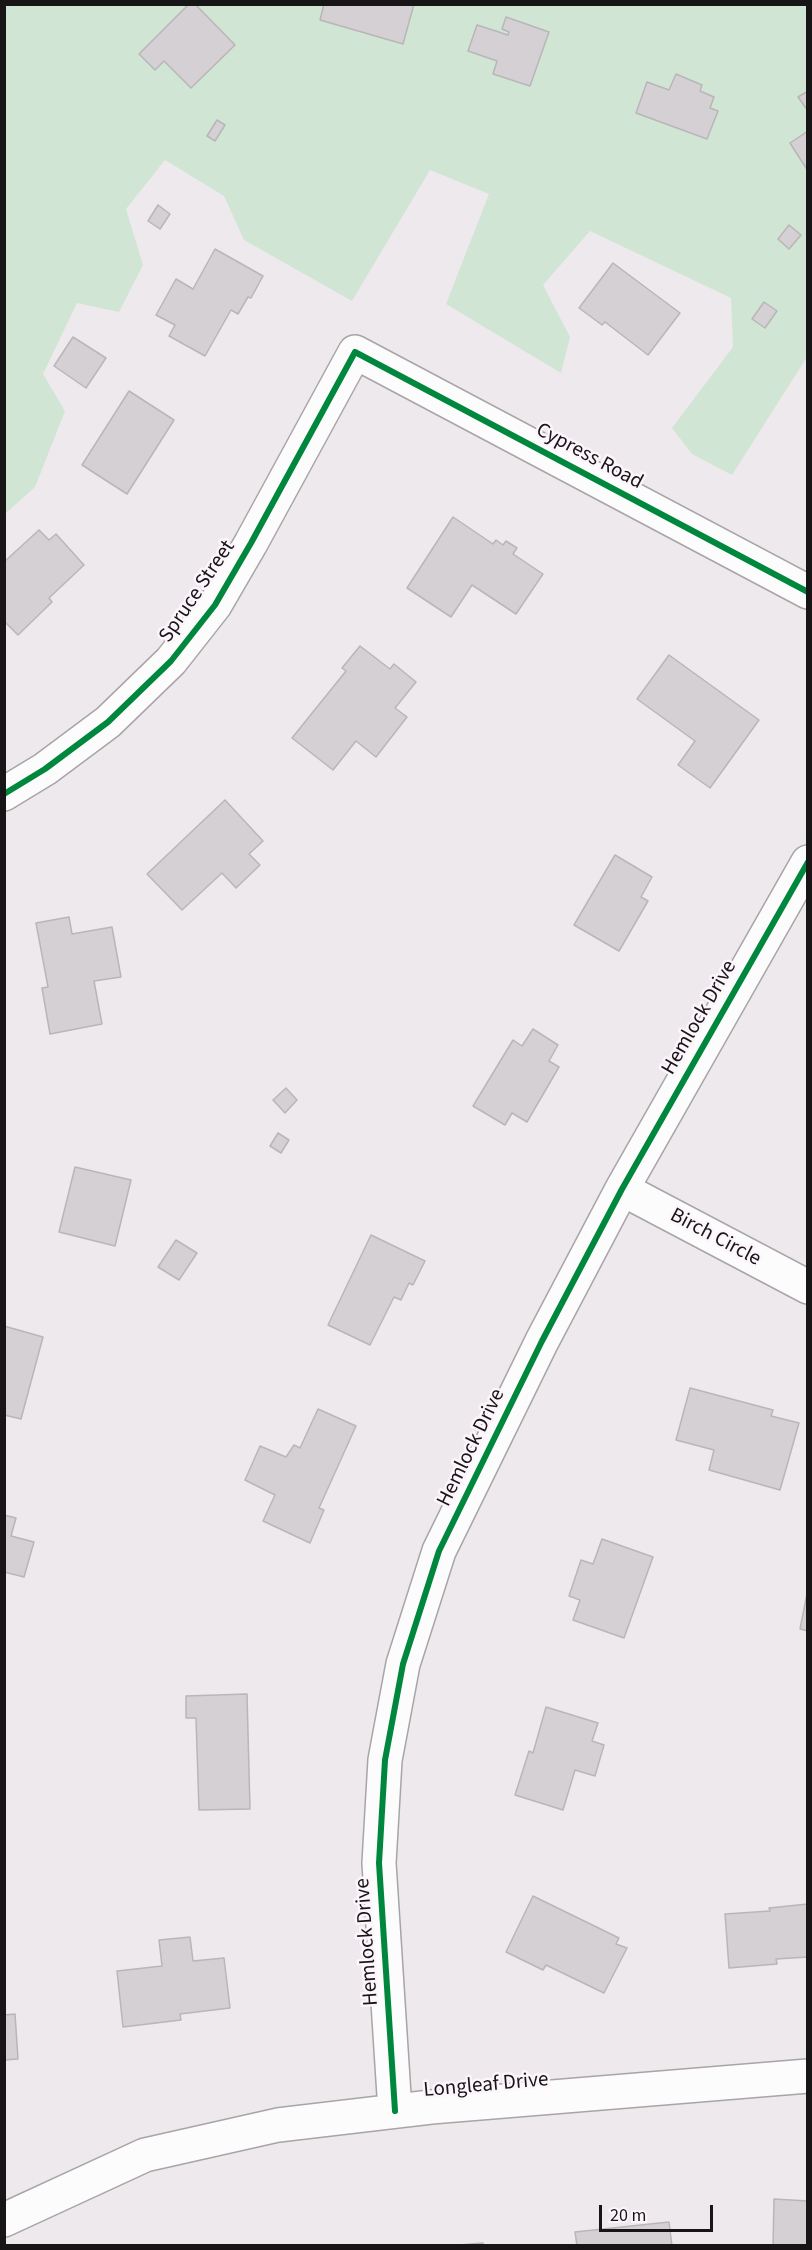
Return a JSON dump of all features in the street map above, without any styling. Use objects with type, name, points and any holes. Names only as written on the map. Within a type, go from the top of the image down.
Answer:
[{"type":"street","name":"Cypress Road","points":[[355,352],[807,592]]},
{"type":"street","name":"Spruce Street","points":[[4,794],[45,770],[108,722],[171,661],[215,605],[355,352]]},
{"type":"street","name":"Hemlock Drive","points":[[395,2111],[379,1863],[385,1760],[403,1664],[440,1551],[542,1341],[622,1189],[807,862]]},
{"type":"street","name":"Birch Circle","points":[[622,1189],[807,1287]]},
{"type":"street","name":"Longleaf Drive","points":[[4,2220],[145,2155],[278,2126],[395,2111],[807,2076]]},
{"type":"green space","points":[[5,5],[807,5],[807,357],[732,475],[692,454],[672,428],[733,347],[731,298],[590,231],[543,285],[570,337],[561,373],[446,304],[489,194],[430,170],[352,301],[244,240],[224,196],[165,160],[126,209],[143,265],[119,312],[77,303],[43,374],[65,411],[35,487],[5,514]]},
{"type":"building","points":[[189,4],[195,4],[235,45],[191,88],[164,61],[155,70],[139,54]]},
{"type":"building","points":[[324,4],[414,4],[403,44],[320,20]]},
{"type":"building","points":[[506,17],[549,32],[530,86],[493,74],[497,61],[468,51],[477,25],[508,35],[509,32],[502,29]]},
{"type":"building","points":[[676,74],[702,85],[700,91],[714,97],[710,108],[718,111],[707,139],[636,113],[647,82],[669,90]]},
{"type":"building","points":[[808,91],[808,111],[798,97]]},
{"type":"building","points":[[217,120],[225,125],[215,141],[207,136]]},
{"type":"building","points":[[808,131],[808,171],[790,143]]},
{"type":"building","points":[[158,205],[170,214],[160,229],[148,221]]},
{"type":"building","points":[[789,225],[801,235],[789,249],[778,239]]},
{"type":"building","points":[[215,249],[263,276],[251,298],[248,297],[238,314],[231,310],[205,356],[169,336],[175,325],[156,315],[176,279],[193,289]]},
{"type":"building","points":[[613,263],[680,313],[648,355],[605,322],[602,325],[579,308]]},
{"type":"building","points":[[764,302],[777,311],[765,328],[752,319]]},
{"type":"building","points":[[73,337],[106,358],[86,388],[54,366]]},
{"type":"building","points":[[129,391],[174,420],[127,494],[82,465]]},
{"type":"building","points":[[453,517],[493,544],[496,540],[503,545],[506,541],[517,548],[513,554],[543,574],[516,614],[472,585],[451,617],[407,588]]},
{"type":"building","points":[[39,530],[49,540],[56,534],[84,565],[49,598],[52,602],[18,635],[4,621],[4,562]]},
{"type":"building","points":[[360,646],[390,669],[394,664],[416,682],[395,708],[407,717],[376,757],[356,741],[333,770],[292,738],[346,671],[342,668]]},
{"type":"building","points":[[669,655],[759,720],[710,788],[678,765],[695,741],[637,699]]},
{"type":"building","points":[[225,800],[263,841],[249,854],[260,865],[236,888],[222,873],[182,910],[147,874]]},
{"type":"building","points":[[615,855],[652,877],[641,897],[648,901],[619,951],[574,925]]},
{"type":"building","points":[[69,917],[72,934],[112,927],[121,977],[94,981],[102,1024],[50,1034],[42,988],[48,987],[36,923]]},
{"type":"building","points":[[533,1029],[558,1045],[549,1061],[559,1067],[527,1122],[512,1113],[505,1125],[473,1106],[513,1040],[522,1046]]},
{"type":"building","points":[[286,1088],[297,1100],[285,1113],[273,1100]]},
{"type":"building","points":[[278,1133],[289,1140],[281,1153],[270,1146]]},
{"type":"building","points":[[75,1167],[131,1180],[115,1246],[59,1232]]},
{"type":"building","points":[[371,1235],[425,1261],[413,1285],[409,1283],[401,1300],[394,1297],[370,1345],[328,1325]]},
{"type":"building","points":[[176,1240],[197,1253],[179,1280],[158,1267]]},
{"type":"building","points":[[4,1326],[43,1337],[21,1419],[4,1415]]},
{"type":"building","points":[[690,1388],[773,1410],[771,1416],[799,1423],[780,1490],[709,1470],[714,1450],[676,1440]]},
{"type":"building","points":[[318,1409],[356,1426],[319,1508],[324,1510],[310,1543],[263,1521],[275,1495],[245,1480],[260,1446],[286,1457],[294,1445],[300,1448]]},
{"type":"building","points":[[4,1515],[16,1518],[11,1536],[34,1542],[24,1577],[4,1572]]},
{"type":"building","points":[[602,1539],[653,1557],[624,1638],[573,1620],[580,1600],[569,1596],[581,1560],[593,1564]]},
{"type":"building","points":[[808,1589],[808,1631],[800,1629]]},
{"type":"building","points":[[247,1694],[250,1809],[199,1810],[196,1718],[186,1718],[186,1696]]},
{"type":"building","points":[[546,1707],[598,1723],[592,1741],[604,1745],[595,1776],[575,1770],[563,1810],[515,1795],[529,1751],[533,1753]]},
{"type":"building","points":[[533,1896],[619,1938],[616,1944],[627,1948],[604,1993],[546,1965],[543,1970],[506,1952]]},
{"type":"building","points":[[808,1904],[808,1957],[776,1959],[777,1964],[729,1968],[725,1914],[770,1911],[769,1908]]},
{"type":"building","points":[[190,1937],[193,1961],[224,1958],[230,2008],[180,2014],[181,2020],[123,2027],[117,1971],[162,1966],[159,1940]]},
{"type":"building","points":[[15,2014],[18,2059],[4,2060],[4,2015]]},
{"type":"building","points":[[774,2199],[808,2201],[808,2246],[773,2246]]},
{"type":"building","points":[[669,2222],[672,2246],[577,2246],[575,2232]]},
{"type":"building","points":[[483,2243],[483,2246],[447,2246]]},
{"type":"cycle path","points":[[4,794],[45,769],[108,722],[171,661],[215,605],[355,352],[808,592]]},
{"type":"cycle path","points":[[395,2111],[379,1863],[385,1760],[403,1664],[439,1551],[542,1341],[622,1189],[808,862]]}]
